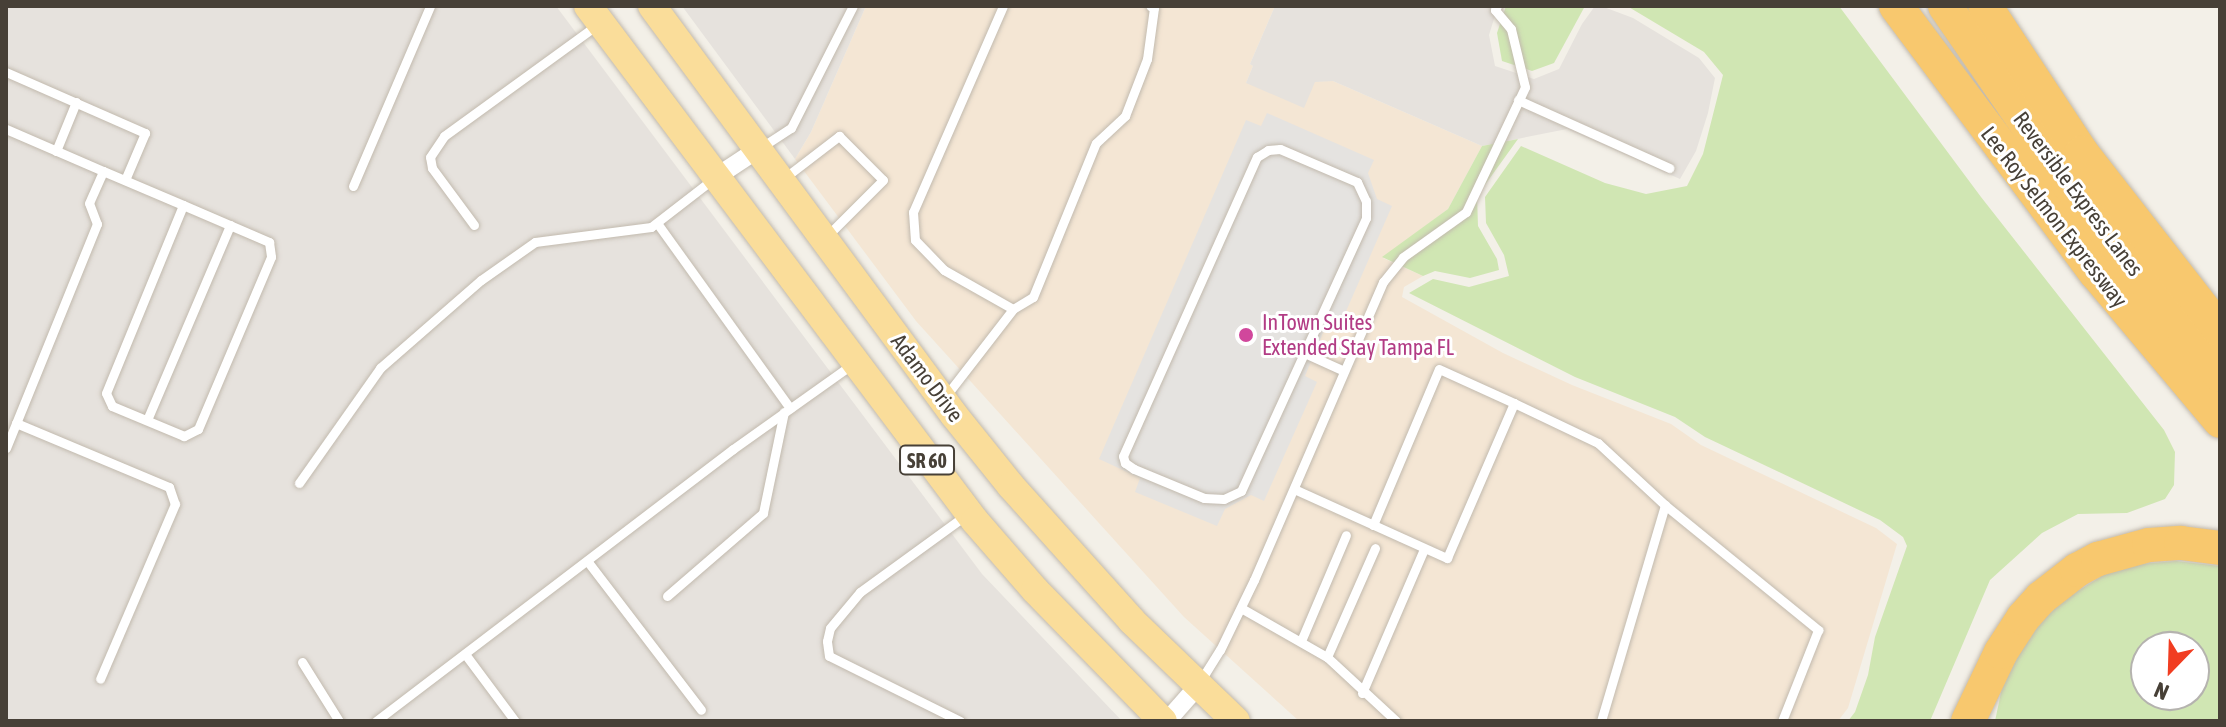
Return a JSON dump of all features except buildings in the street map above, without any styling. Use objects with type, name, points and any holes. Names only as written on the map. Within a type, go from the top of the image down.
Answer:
[{"type":"highway","name":"Lee Roy Selmon Expressway","points":[[1896,6],[2096,273],[2220,421]]},
{"type":"highway","name":"Reversible Express Lanes","points":[[1945,6],[2068,184],[2220,375]]},
{"type":"highway","points":[[1985,6],[2082,153],[2220,330]]},
{"type":"highway","points":[[1974,715],[2001,652],[2023,618],[2077,570],[2110,555],[2149,545],[2181,543],[2220,548]]},
{"type":"main road","name":"Adamo Drive","points":[[652,6],[943,400],[1071,555],[1197,687],[1236,721]]},
{"type":"main road","name":"SR 60","points":[[594,14],[969,514],[1035,590],[1165,721]]},
{"type":"street","points":[[716,177],[757,150]]},
{"type":"street","points":[[1165,721],[1197,687]]},
{"type":"lane","points":[[353,186],[430,6]]},
{"type":"lane","points":[[757,150],[791,128],[853,6]]},
{"type":"lane","points":[[1003,6],[913,212],[915,240],[944,270],[1013,309]]},
{"type":"lane","points":[[943,400],[1013,309],[1033,297],[1096,143],[1125,116],[1147,59],[1154,8],[1150,6]]},
{"type":"lane","points":[[1197,687],[1241,608],[1383,282],[1403,257],[1466,212],[1525,87],[1511,29],[1495,10],[1497,6]]},
{"type":"lane","points":[[474,225],[432,168],[430,157],[444,136],[594,14]]},
{"type":"lane","points":[[6,72],[145,133],[125,180]]},
{"type":"lane","points":[[1518,100],[1669,168]]},
{"type":"lane","points":[[56,151],[76,102]]},
{"type":"lane","points":[[6,129],[56,151],[125,180],[269,242],[271,257],[198,429],[184,436],[112,406],[106,393],[183,205]]},
{"type":"lane","points":[[781,181],[839,136],[883,180],[823,239]]},
{"type":"lane","points":[[1280,149],[1357,182],[1366,201],[1366,218],[1302,352],[1241,491],[1232,497],[1204,498],[1125,463],[1123,456],[1257,157],[1268,150],[1280,149]]},
{"type":"lane","points":[[6,448],[97,224],[89,203],[103,171]]},
{"type":"lane","points":[[299,483],[380,368],[481,280],[535,242],[592,238],[651,227],[716,177]]},
{"type":"lane","points":[[657,223],[787,410],[763,513],[667,596]]},
{"type":"lane","points":[[147,420],[230,225]]},
{"type":"lane","points":[[1302,352],[1344,371]]},
{"type":"lane","points":[[376,721],[787,410],[854,363]]},
{"type":"lane","points":[[1373,525],[1439,369],[1598,443],[1665,505],[1818,630],[1782,721]]},
{"type":"lane","points":[[1294,489],[1447,558],[1514,403]]},
{"type":"lane","points":[[16,423],[169,487],[175,504],[100,679]]},
{"type":"lane","points":[[1601,721],[1665,505]]},
{"type":"lane","points":[[960,721],[829,656],[827,641],[830,628],[860,592],[969,514]]},
{"type":"lane","points":[[1301,641],[1346,535]]},
{"type":"lane","points":[[1327,657],[1375,548]]},
{"type":"lane","points":[[1362,693],[1424,549]]},
{"type":"lane","points":[[588,562],[701,710]]},
{"type":"lane","points":[[1241,608],[1327,657],[1362,693],[1396,721]]},
{"type":"lane","points":[[465,654],[515,721]]},
{"type":"lane","points":[[302,662],[339,721]]},
{"type":"shaded area","points":[[6,6],[556,6],[982,574],[1122,721],[6,721]]},
{"type":"shaded area","points":[[682,6],[866,6],[811,132],[795,159]]},
{"type":"shaded area","points":[[866,6],[1275,6],[1250,64],[1253,66],[1246,83],[1333,81],[1482,146],[1448,209],[1383,258],[1423,276],[1404,287],[1402,297],[1503,353],[1572,385],[1671,424],[1701,445],[1876,528],[1897,544],[1848,708],[1838,721],[1299,721],[1184,617],[916,321],[795,159],[811,132]]},
{"type":"shaded area","points":[[1275,6],[1498,6],[1489,35],[1495,66],[1534,79],[1559,69],[1582,24],[1595,6],[1601,6],[1633,18],[1699,58],[1715,78],[1708,113],[1696,151],[1680,179],[1567,129],[1482,146],[1333,81],[1315,82],[1304,108],[1246,83],[1253,66],[1250,64]]},
{"type":"shaded area","points":[[1267,113],[1374,160],[1368,173],[1377,199],[1392,206],[1337,332],[1325,328],[1305,376],[1317,382],[1264,501],[1251,495],[1225,509],[1217,526],[1135,492],[1140,478],[1099,459],[1246,120],[1261,126]]},
{"type":"green space","points":[[1506,6],[1585,6],[1554,63],[1532,71],[1502,61],[1497,33]]},
{"type":"green space","points":[[1627,6],[1839,6],[1981,197],[2164,430],[2175,452],[2174,485],[2165,499],[2127,513],[2078,514],[2042,533],[1990,580],[1930,721],[1848,721],[1855,712],[1868,675],[1875,637],[1907,546],[1903,537],[1880,520],[1705,437],[1675,417],[1575,377],[1409,293],[1433,279],[1469,287],[1509,276],[1504,255],[1486,223],[1485,197],[1521,146],[1605,183],[1646,194],[1687,186],[1703,154],[1723,75],[1704,52]]},
{"type":"green space","points":[[1518,139],[1477,196],[1478,226],[1497,259],[1499,270],[1470,278],[1435,271],[1423,276],[1382,257],[1448,209],[1482,146]]},
{"type":"green space","points":[[2176,561],[2220,566],[2220,721],[1995,721],[2003,683],[2039,624],[2062,601],[2105,574],[2140,564]]},
{"type":"place","name":"InTown Suites Extended Stay Tampa FL","points":[[1246,335]]}]
